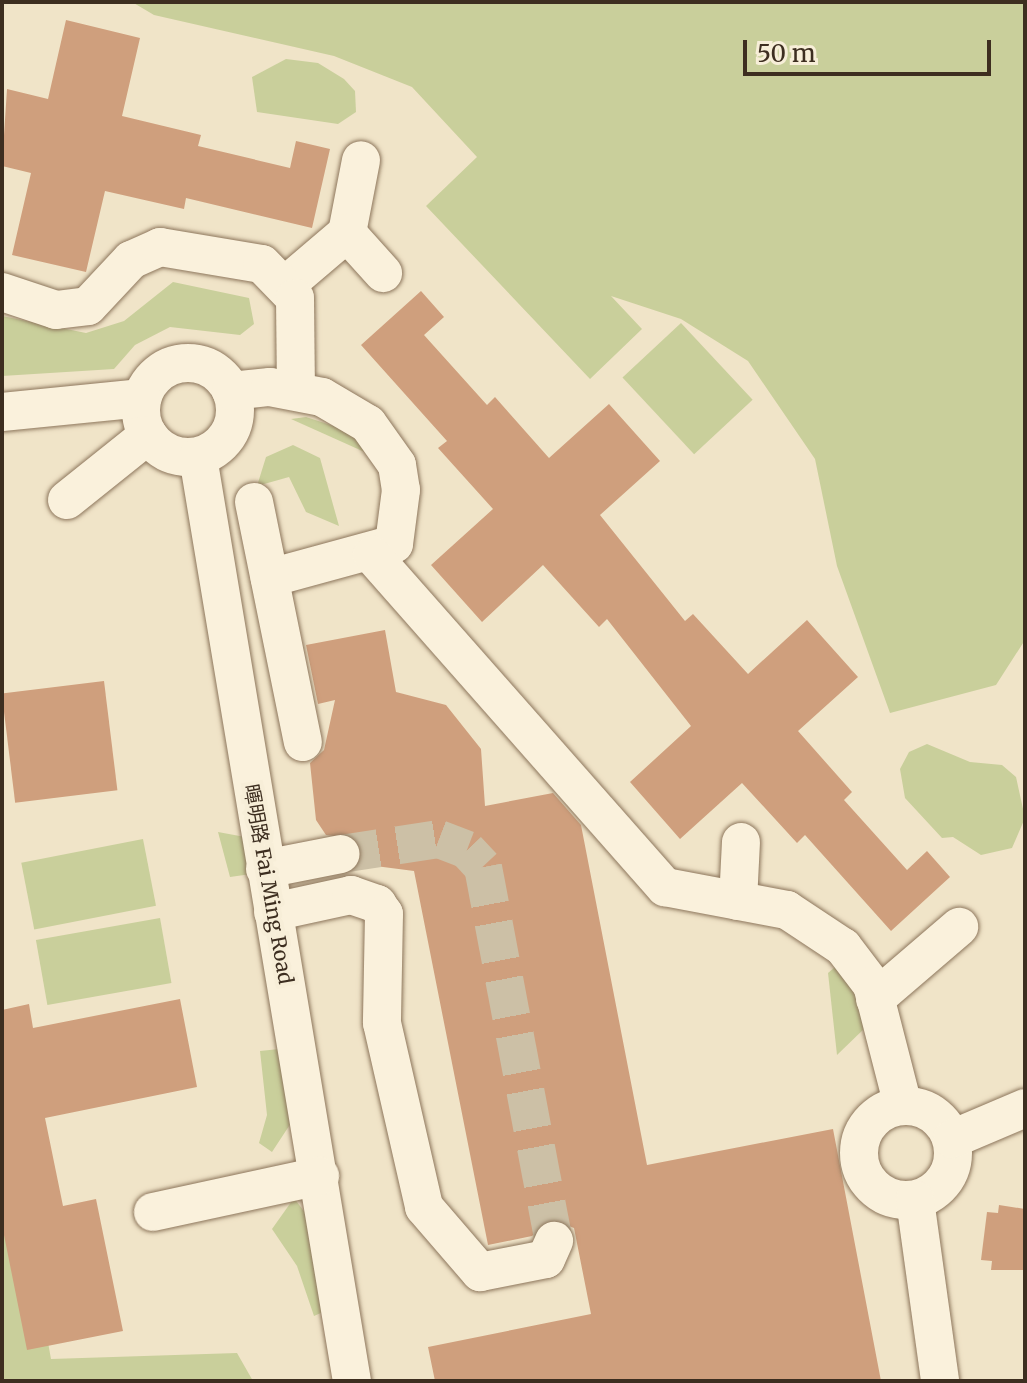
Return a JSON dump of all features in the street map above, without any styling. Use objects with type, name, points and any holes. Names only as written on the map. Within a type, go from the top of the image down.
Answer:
[{"type":"street","points":[[287,284],[347,233],[361,160]]},
{"type":"street","points":[[347,233],[383,273]]},
{"type":"street","points":[[2,292],[56,310],[88,306],[131,260],[160,247],[262,264],[287,284],[298,314],[296,390]]},
{"type":"street","points":[[184,362],[211,369],[231,391],[230,432],[198,457],[169,454],[148,435],[142,398],[157,374],[184,362]]},
{"type":"street","points":[[231,391],[296,390],[368,424],[397,465],[399,532],[372,555],[270,578]]},
{"type":"street","points":[[2,412],[142,398]]},
{"type":"street","points":[[67,500],[148,435]]},
{"type":"street","name":"暉明路 Fai Ming Road","points":[[198,457],[352,1381]]},
{"type":"street","points":[[254,502],[303,742]]},
{"type":"street","points":[[372,555],[665,887],[738,901],[810,920],[866,972],[903,1106]]},
{"type":"street","points":[[738,901],[741,842]]},
{"type":"street","points":[[265,869],[341,854]]},
{"type":"street","points":[[273,912],[351,895],[377,904],[384,914],[382,1023],[424,1207],[480,1272],[546,1259],[554,1241]]},
{"type":"street","points":[[875,999],[959,927]]},
{"type":"street","points":[[903,1106],[933,1113],[952,1139],[943,1184],[915,1200],[885,1196],[859,1159],[865,1130],[903,1106]]},
{"type":"street","points":[[952,1139],[1025,1108]]},
{"type":"street","points":[[153,1212],[320,1176]]},
{"type":"street","points":[[915,1200],[940,1381]]},
{"type":"street","name":"暉明路 Fai Ming Road","points":[[341,1312],[367,1381]]},
{"type":"green space","points":[[132,2],[1025,2],[1025,640],[996,685],[890,713],[837,566],[815,459],[748,361],[681,319],[611,296],[642,329],[590,379],[426,206],[477,157],[412,87],[334,56],[154,15]]},
{"type":"green space","points":[[286,59],[318,63],[344,79],[355,91],[356,112],[338,124],[257,112],[252,77]]},
{"type":"green space","points":[[173,282],[249,298],[254,324],[240,335],[170,327],[135,345],[114,369],[2,376],[2,316],[86,333],[124,321]]},
{"type":"green space","points":[[681,323],[753,400],[694,454],[622,378]]},
{"type":"green space","points":[[306,417],[349,431],[369,454],[291,419]]},
{"type":"green space","points":[[293,445],[320,458],[339,526],[306,512],[289,477],[257,486],[266,457]]},
{"type":"green space","points":[[927,744],[970,762],[1002,765],[1016,777],[1025,818],[1012,848],[981,855],[953,837],[942,838],[905,798],[900,769],[909,752]]},
{"type":"green space","points":[[218,832],[245,837],[251,874],[230,877]]},
{"type":"green space","points":[[143,839],[156,906],[34,929],[21,863]]},
{"type":"green space","points":[[160,918],[171,983],[47,1005],[36,940]]},
{"type":"green space","points":[[842,961],[867,1026],[837,1055],[828,973]]},
{"type":"green space","points":[[279,1049],[291,1123],[272,1152],[259,1143],[267,1115],[260,1051]]},
{"type":"green space","points":[[2,1164],[22,1198],[51,1359],[237,1353],[253,1381],[2,1381]]},
{"type":"green space","points":[[294,1198],[312,1222],[323,1312],[314,1316],[297,1266],[272,1229]]},
{"type":"building","points":[[66,20],[140,38],[122,116],[201,135],[198,146],[290,168],[296,141],[330,149],[312,228],[186,198],[184,209],[105,191],[86,272],[12,255],[31,173],[2,166],[7,89],[48,99]]},
{"type":"building","points":[[421,291],[444,317],[424,335],[487,405],[495,397],[549,458],[609,404],[660,461],[600,515],[685,621],[693,614],[748,674],[807,620],[858,677],[798,731],[852,792],[844,800],[907,870],[927,851],[950,877],[891,931],[805,835],[797,843],[742,783],[680,839],[630,782],[691,726],[607,619],[599,627],[543,565],[482,622],[431,565],[493,509],[438,448],[447,441],[361,345]]},
{"type":"building","points":[[385,630],[396,692],[446,705],[481,749],[485,806],[553,793],[581,825],[647,1165],[833,1129],[881,1381],[435,1381],[428,1347],[591,1314],[574,1228],[551,1219],[532,1236],[488,1245],[414,871],[360,864],[357,839],[326,835],[316,820],[310,763],[324,750],[335,700],[318,704],[306,645]]},
{"type":"building","points":[[104,681],[117,790],[15,803],[2,694]]},
{"type":"building","points":[[180,999],[197,1087],[45,1118],[63,1206],[96,1199],[123,1331],[27,1350],[2,1225],[2,1010],[29,1004],[33,1028]]},
{"type":"building","points":[[999,1205],[1025,1209],[1025,1270],[991,1270],[992,1261],[981,1260],[987,1212],[998,1213]]},
{"type":"tunnel","points":[[341,854],[439,839],[467,850],[483,867],[554,1241]]}]
